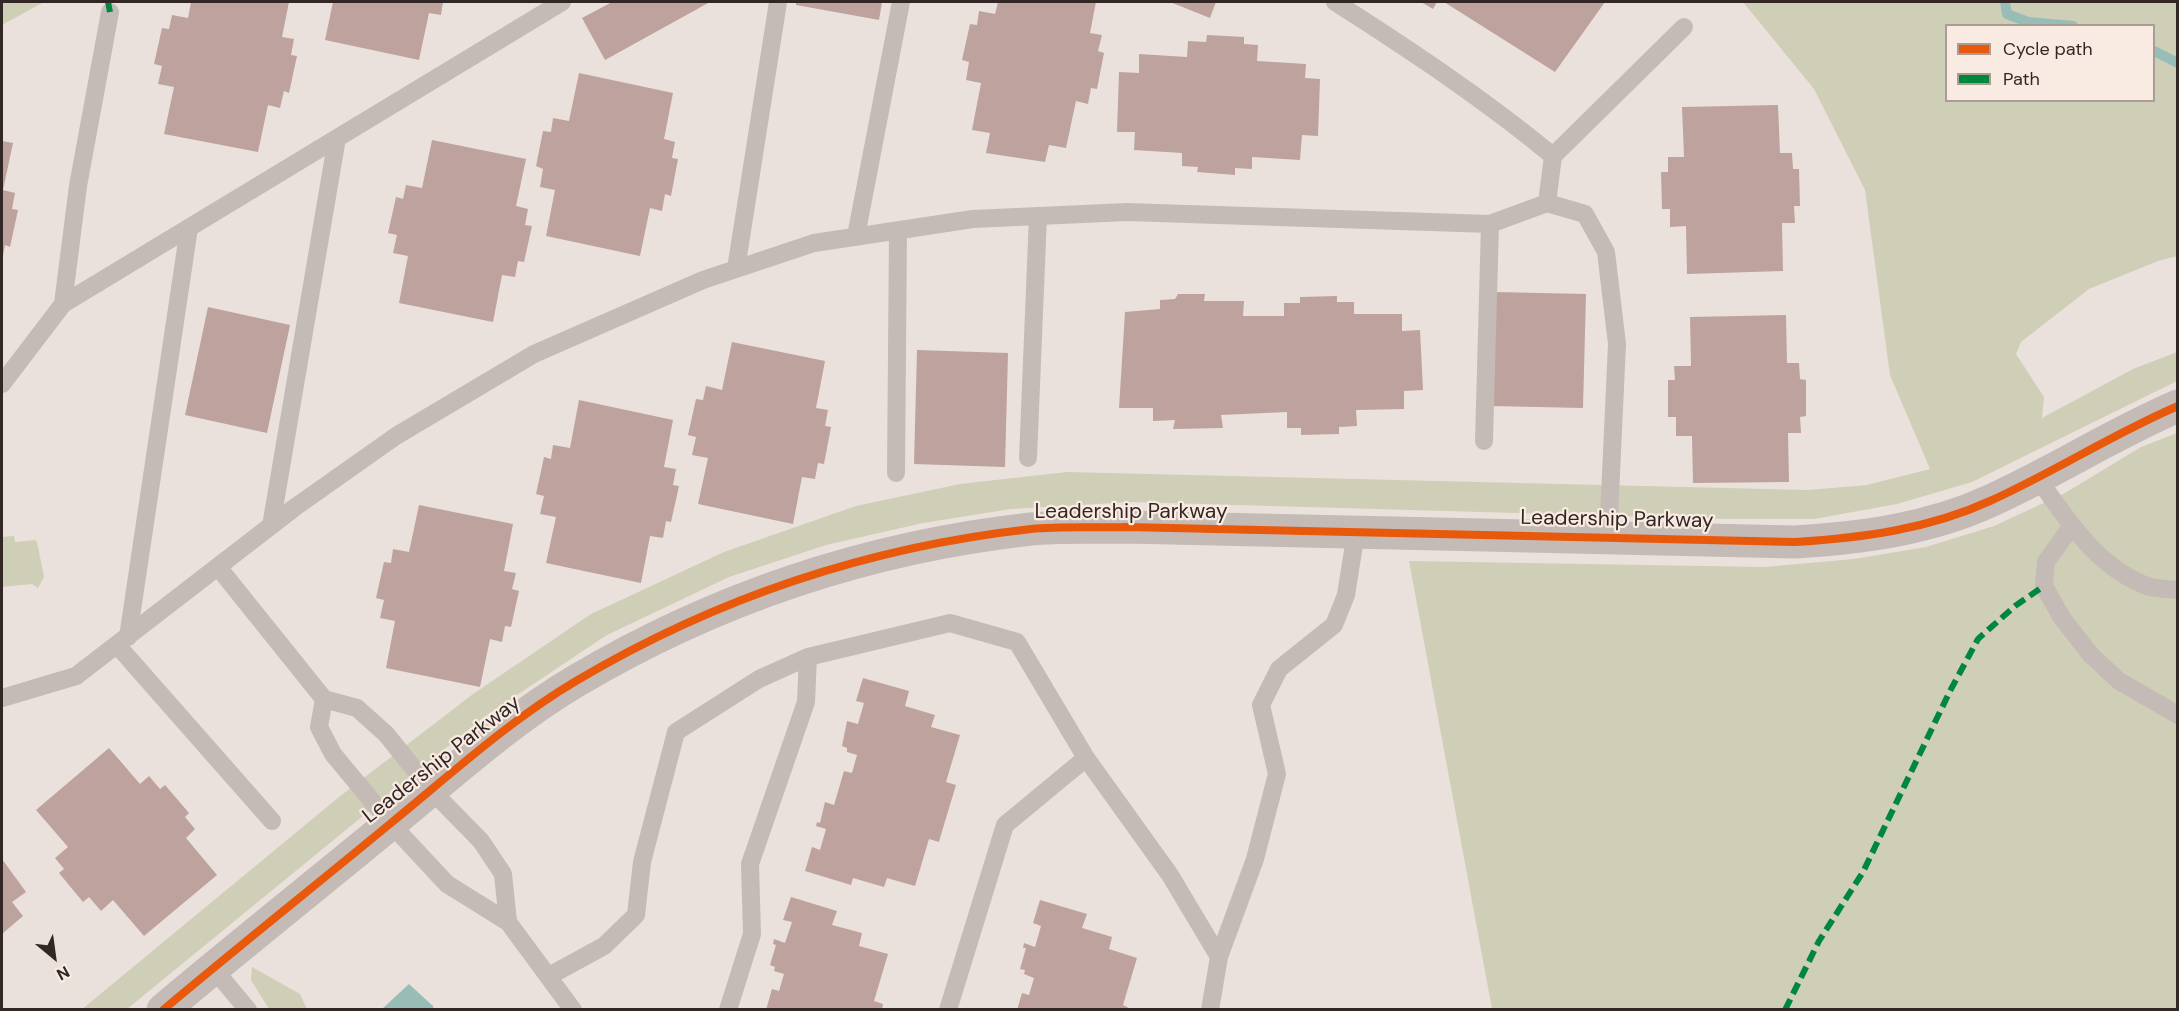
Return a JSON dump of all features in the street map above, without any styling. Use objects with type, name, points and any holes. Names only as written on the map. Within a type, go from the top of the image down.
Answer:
[{"type":"street","name":"Leadership Parkway","points":[[164,1010],[431,790],[510,727],[574,682],[638,646],[712,610],[798,578],[881,554],[954,539],[1034,529],[1126,527],[1795,542],[1853,539],[1909,528],[1988,502],[2136,424],[2178,406]]},
{"type":"lane","points":[[2,384],[63,304],[562,2]]},
{"type":"lane","points":[[736,269],[778,2]]},
{"type":"lane","points":[[856,236],[901,2]]},
{"type":"lane","points":[[1335,2],[1409,49],[1508,119],[1553,156]]},
{"type":"lane","points":[[63,304],[78,186],[110,12]]},
{"type":"lane","points":[[1547,203],[1553,156],[1684,27]]},
{"type":"lane","points":[[272,526],[337,138]]},
{"type":"lane","points":[[2,698],[76,676],[272,526],[396,436],[534,354],[703,280],[814,243],[973,219],[1127,212],[1490,224],[1547,203],[1585,214],[1606,252],[1617,344],[1608,538]]},
{"type":"lane","points":[[1028,458],[1038,216]]},
{"type":"lane","points":[[1484,441],[1490,224]]},
{"type":"lane","points":[[189,228],[123,641],[272,821]]},
{"type":"lane","points":[[896,472],[898,230]]},
{"type":"lane","points":[[2037,477],[2071,526],[2112,568],[2151,587],[2178,590]]},
{"type":"lane","points":[[2071,526],[2046,562],[2044,586],[2062,618],[2091,655],[2119,681],[2178,715]]},
{"type":"lane","points":[[1210,1010],[1219,957],[1255,859],[1277,774],[1261,705],[1279,669],[1334,625],[1346,595],[1356,532]]},
{"type":"lane","points":[[218,567],[324,699],[357,708],[386,734],[431,790],[481,841],[503,874],[508,922]]},
{"type":"lane","points":[[549,976],[604,946],[636,915],[642,862],[676,732],[759,679],[808,657],[950,623],[1017,642],[1086,758],[1170,875],[1219,957]]},
{"type":"lane","points":[[728,1010],[752,934],[750,864],[806,702],[808,657]]},
{"type":"lane","points":[[324,699],[319,727],[333,754],[391,824],[447,884],[508,922],[573,1010]]},
{"type":"lane","points":[[948,1010],[1005,825],[1086,758]]},
{"type":"lane","points":[[213,968],[248,1010]]},
{"type":"green space","points":[[2,2],[44,2],[2,25]]},
{"type":"green space","points":[[1743,2],[2177,2],[2177,256],[2158,261],[2089,289],[2021,342],[2016,354],[2044,397],[2042,418],[2133,369],[2177,352],[2177,381],[1972,482],[1897,504],[1814,519],[1724,519],[1132,502],[1011,509],[923,523],[826,545],[729,577],[607,635],[484,717],[127,1009],[81,1010],[339,797],[473,694],[591,614],[724,552],[856,506],[960,484],[1067,472],[1808,490],[1867,485],[1930,469],[1890,375],[1865,190],[1814,89]]},
{"type":"green space","points":[[2177,433],[2177,1009],[1492,1009],[1409,561],[1764,567],[1854,559],[1926,547],[1994,526],[2065,493],[2141,447]]},
{"type":"green space","points":[[14,536],[15,542],[35,540],[37,542],[44,577],[38,588],[32,584],[2,587],[2,537]]},
{"type":"green space","points":[[252,967],[300,994],[307,1009],[269,1009],[251,980]]},
{"type":"water","points":[[409,984],[434,1007],[431,1009],[382,1009]]},
{"type":"building","points":[[191,2],[289,2],[282,37],[294,39],[291,55],[297,56],[289,93],[284,91],[280,108],[268,105],[258,152],[164,134],[174,87],[158,84],[162,66],[154,64],[162,28],[169,29],[172,15],[188,18]]},
{"type":"building","points":[[333,2],[443,2],[441,15],[429,13],[419,60],[325,40]]},
{"type":"building","points":[[612,2],[710,2],[605,60],[582,18]]},
{"type":"building","points":[[796,2],[882,2],[879,20],[796,5]]},
{"type":"building","points":[[998,2],[1096,2],[1090,33],[1102,35],[1098,51],[1104,53],[1097,89],[1091,88],[1088,104],[1076,101],[1066,148],[1049,145],[1045,162],[986,153],[990,133],[972,130],[981,83],[966,80],[969,62],[962,60],[970,24],[977,25],[979,11],[995,14]]},
{"type":"building","points":[[1170,2],[1216,2],[1210,18]]},
{"type":"building","points":[[1421,2],[1437,2],[1433,9]]},
{"type":"building","points":[[1444,2],[1605,2],[1555,72]]},
{"type":"building","points":[[1207,35],[1244,37],[1244,44],[1258,45],[1257,61],[1306,64],[1305,78],[1320,79],[1318,136],[1302,135],[1300,160],[1252,157],[1252,169],[1235,168],[1235,175],[1197,172],[1198,167],[1182,166],[1182,153],[1134,150],[1135,132],[1117,132],[1119,72],[1139,73],[1139,54],[1187,57],[1188,41],[1206,42]]},
{"type":"building","points":[[579,73],[673,93],[664,139],[675,142],[672,158],[678,159],[671,196],[665,194],[662,211],[650,208],[640,256],[546,236],[555,190],[540,187],[543,169],[536,166],[543,131],[551,132],[553,118],[569,121]]},
{"type":"building","points":[[1778,105],[1780,153],[1792,153],[1793,169],[1799,169],[1800,206],[1794,206],[1795,223],[1782,223],[1783,271],[1687,274],[1686,226],[1670,227],[1670,209],[1662,209],[1661,172],[1668,172],[1668,157],[1684,157],[1682,107]]},
{"type":"building","points":[[432,140],[526,159],[516,206],[528,209],[525,225],[532,226],[524,262],[518,261],[515,277],[502,275],[493,322],[399,303],[408,256],[393,253],[397,235],[388,233],[396,197],[403,199],[406,185],[422,188]]},
{"type":"building","points":[[2,141],[13,143],[3,190],[15,193],[12,209],[18,210],[10,247],[5,245],[3,256]]},
{"type":"building","points":[[1495,292],[1586,294],[1583,408],[1492,406]]},
{"type":"building","points":[[1178,294],[1205,294],[1204,301],[1244,301],[1243,316],[1284,316],[1284,303],[1300,303],[1300,297],[1337,296],[1337,302],[1354,302],[1354,314],[1402,314],[1402,331],[1420,330],[1423,390],[1404,391],[1404,409],[1356,410],[1357,426],[1339,427],[1339,434],[1301,435],[1301,428],[1287,428],[1287,412],[1221,415],[1223,428],[1173,429],[1175,420],[1153,421],[1153,408],[1119,408],[1125,312],[1160,309],[1160,300],[1175,299]]},
{"type":"building","points":[[208,307],[290,325],[267,433],[185,415]]},
{"type":"building","points":[[1786,315],[1787,363],[1799,363],[1800,379],[1806,380],[1806,416],[1800,417],[1801,433],[1788,433],[1789,482],[1693,483],[1692,436],[1676,436],[1676,417],[1668,417],[1668,380],[1675,380],[1674,366],[1691,366],[1690,317]]},
{"type":"building","points":[[732,342],[825,361],[816,408],[828,410],[825,426],[831,427],[824,464],[818,463],[815,479],[802,477],[793,524],[698,504],[708,458],[692,455],[696,437],[688,435],[696,399],[703,400],[706,386],[722,390]]},
{"type":"building","points":[[917,350],[1008,353],[1005,467],[914,464]]},
{"type":"building","points":[[579,400],[673,420],[664,467],[676,469],[673,485],[679,486],[671,522],[666,521],[663,538],[650,536],[641,583],[546,563],[556,517],[540,514],[544,496],[536,494],[544,457],[551,459],[553,445],[570,448]]},
{"type":"building","points":[[419,505],[513,524],[504,571],[516,573],[512,589],[519,591],[511,627],[505,626],[502,642],[490,639],[480,687],[386,668],[395,621],[380,618],[384,600],[376,598],[384,562],[391,563],[393,549],[409,552]]},
{"type":"building","points":[[863,678],[909,691],[905,706],[935,715],[931,727],[960,735],[946,782],[956,785],[939,842],[929,839],[915,886],[887,878],[884,887],[853,878],[851,885],[805,871],[812,847],[820,850],[826,829],[816,826],[817,822],[820,823],[825,802],[834,805],[844,771],[852,773],[857,755],[847,752],[847,748],[842,746],[847,721],[858,724],[864,703],[856,701]]},
{"type":"building","points":[[109,748],[140,784],[149,776],[160,789],[165,785],[189,813],[185,817],[195,829],[186,838],[217,875],[144,936],[113,900],[101,911],[89,897],[83,902],[59,873],[64,869],[55,858],[68,847],[36,810]]},
{"type":"building","points":[[2,859],[26,892],[12,902],[23,916],[2,934]]},
{"type":"building","points":[[791,897],[837,911],[832,925],[862,933],[859,946],[888,954],[874,1001],[883,1004],[882,1010],[766,1010],[772,989],[779,991],[784,974],[774,971],[775,967],[770,965],[776,945],[773,944],[774,939],[785,943],[792,922],[783,920]]},
{"type":"building","points":[[1040,900],[1087,914],[1082,928],[1112,937],[1109,949],[1137,958],[1123,1005],[1133,1010],[1017,1010],[1022,993],[1029,995],[1034,978],[1024,974],[1025,970],[1020,969],[1026,948],[1023,948],[1024,943],[1035,947],[1041,926],[1033,923]]},
{"type":"waterway","points":[[2005,2],[2007,14],[2028,22],[2050,24]]},
{"type":"waterway","points":[[2155,52],[2178,63]]},
{"type":"marked path","points":[[108,2],[110,12]]},
{"type":"marked path","points":[[1785,1010],[1819,941],[1863,872],[1950,691],[1978,639],[2015,606],[2044,586]]},
{"type":"cycle path","points":[[163,1010],[481,748],[552,696],[629,651],[683,625],[739,601],[853,563],[971,537],[1054,528],[1126,527],[1795,542],[1845,538],[1919,525],[1967,511],[2014,490],[2178,406]]}]
